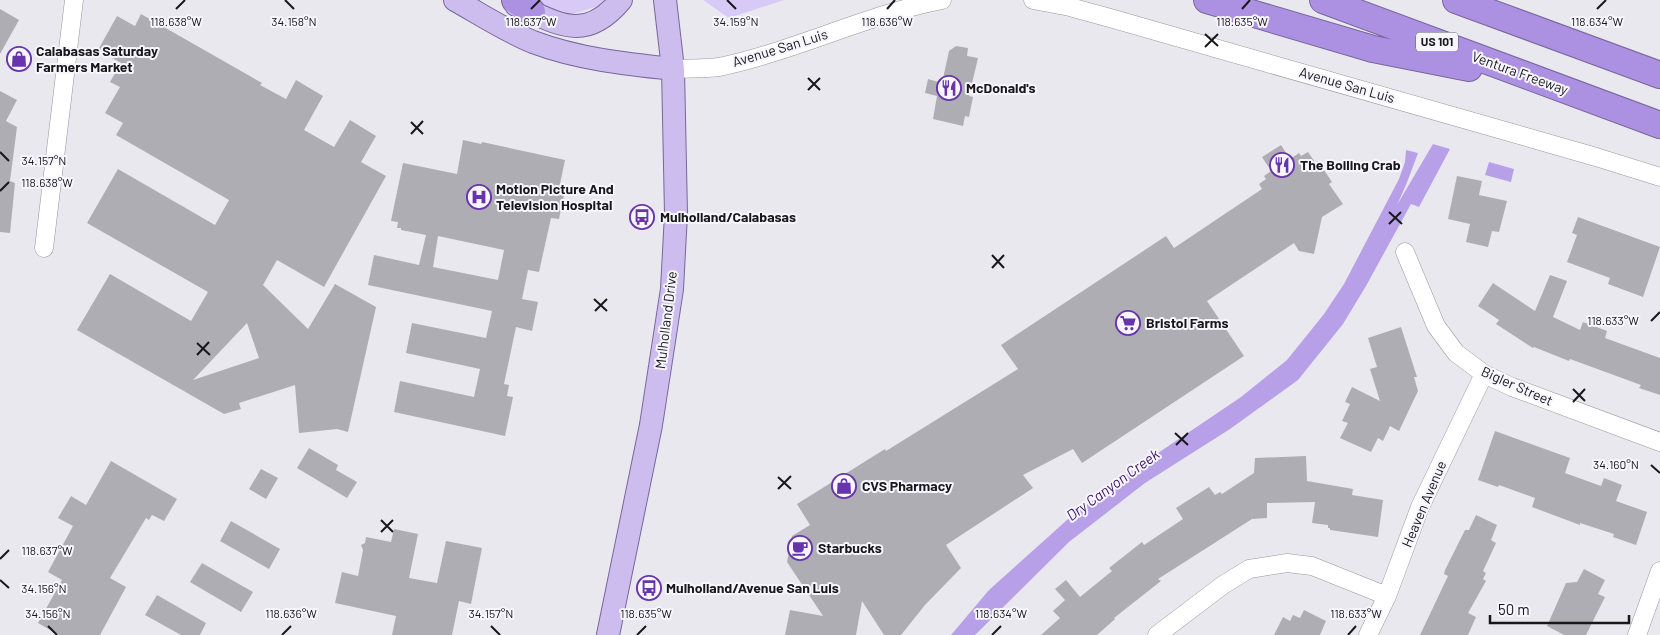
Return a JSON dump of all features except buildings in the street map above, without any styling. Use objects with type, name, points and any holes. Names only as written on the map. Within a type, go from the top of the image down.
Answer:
[{"type":"highway","points":[[1207,0],[1373,49],[1551,85]]},
{"type":"highway","name":"Ventura Freeway","points":[[1323,0],[1660,125]]},
{"type":"highway","points":[[1456,0],[1660,75]]},
{"type":"highway","points":[[1512,0],[1577,43]]},
{"type":"main road","points":[[455,0],[515,34],[534,42],[577,55],[622,64],[673,69]]},
{"type":"main road","points":[[505,0],[573,27],[594,24],[609,14],[621,0]]},
{"type":"main road","name":"Mulholland Drive","points":[[608,635],[651,425],[672,289],[676,214],[673,69],[666,0]]},
{"type":"street","points":[[44,248],[74,0]]},
{"type":"street","name":"Avenue San Luis","points":[[673,69],[717,67],[782,50],[915,5],[942,0]]},
{"type":"street","name":"Avenue San Luis","points":[[1033,0],[1070,7],[1110,18],[1587,154],[1660,177]]},
{"type":"street","name":"Bigler Street","points":[[1405,252],[1436,326],[1456,353],[1484,374],[1512,387],[1660,442]]},
{"type":"street","name":"Heaven Avenue","points":[[1368,635],[1387,596],[1420,507],[1484,374]]},
{"type":"street","points":[[1157,635],[1223,585],[1249,569],[1287,563],[1312,566],[1387,596]]},
{"type":"street","points":[[1637,635],[1660,571]]},
{"type":"shaded area","points":[[532,0],[609,0],[608,3],[563,17]]},
{"type":"shaded area","points":[[703,0],[784,0],[729,18]]},
{"type":"water","name":"Dry Canyon Creek","points":[[1433,144],[1450,149],[1419,207],[1411,204],[1343,324],[1298,380],[1230,429],[1145,483],[1069,542],[975,635],[951,635],[989,590],[1067,520],[1124,476],[1241,397],[1287,360],[1324,314],[1344,284],[1399,179],[1405,162],[1406,150],[1418,153],[1397,205]]},
{"type":"water","points":[[1489,162],[1514,169],[1511,182],[1485,175]]},
{"type":"place","name":"Calabasas Saturday Farmers Market","points":[[19,59]]},
{"type":"place","name":"McDonald's","points":[[949,88]]},
{"type":"place","name":"The Boiling Crab","points":[[1282,165]]},
{"type":"place","name":"Motion Picture And Television Hospital","points":[[479,197]]},
{"type":"place","name":"Mulholland/Calabasas","points":[[642,217]]},
{"type":"place","name":"Bristol Farms","points":[[1128,323]]},
{"type":"place","name":"CVS Pharmacy","points":[[844,486]]},
{"type":"place","name":"Starbucks","points":[[800,548]]},
{"type":"place","name":"Mulholland/Avenue San Luis","points":[[649,588]]}]
